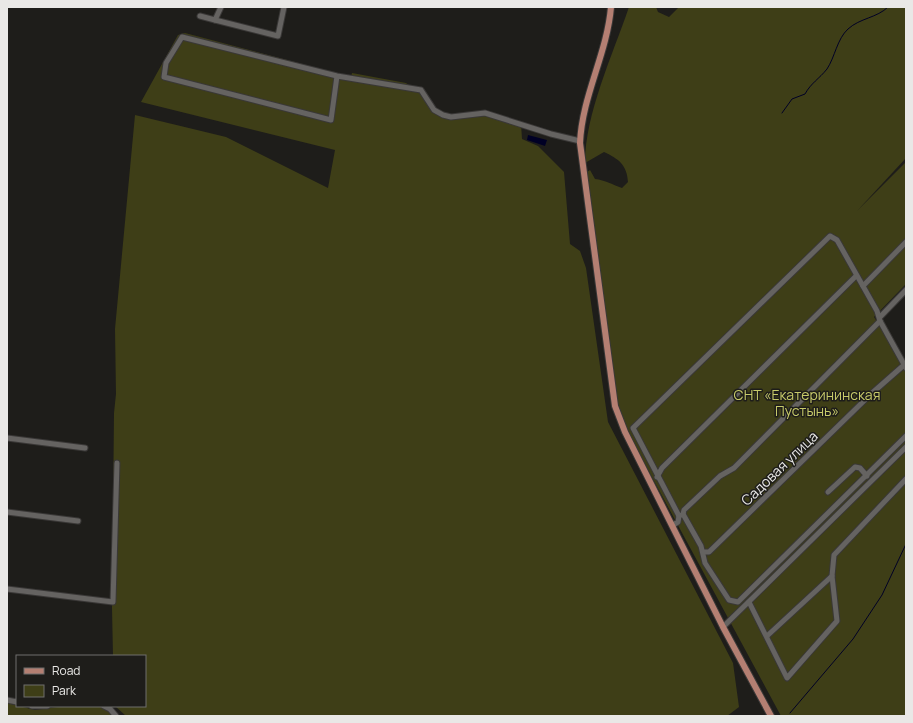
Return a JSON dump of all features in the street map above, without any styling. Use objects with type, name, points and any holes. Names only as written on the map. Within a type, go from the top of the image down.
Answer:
[{"type":"main road","points":[[611,7],[608,28],[585,111],[580,141],[613,393],[620,422],[627,437],[723,627],[771,716]]},
{"type":"street","points":[[215,20],[221,7]]},
{"type":"street","points":[[200,16],[278,36],[284,7]]},
{"type":"street","points":[[337,76],[331,120],[165,79],[164,77],[166,63],[182,37],[337,76],[421,90],[434,110],[443,116],[452,117],[485,113],[551,134],[580,141]]},
{"type":"street","points":[[627,437],[632,428],[830,236],[837,240],[905,366]]},
{"type":"street","points":[[863,286],[906,242]]},
{"type":"street","points":[[658,478],[662,468],[856,276]]},
{"type":"street","points":[[672,525],[678,522],[684,510],[720,476],[734,468],[880,319],[906,290]]},
{"type":"street","name":"Садовая улица","points":[[704,552],[709,552],[870,394],[905,366]]},
{"type":"street","points":[[632,428],[658,478],[704,552],[702,556],[718,586],[730,600],[738,602],[906,436]]},
{"type":"street","points":[[7,438],[85,448]]},
{"type":"street","points":[[723,627],[906,447]]},
{"type":"street","points":[[7,589],[113,602],[117,463]]},
{"type":"street","points":[[828,492],[855,467],[860,468],[867,476]]},
{"type":"street","points":[[749,602],[787,678],[837,621],[832,576],[834,555],[906,478]]},
{"type":"street","points":[[7,512],[78,521]]},
{"type":"street","points":[[767,636],[832,576]]},
{"type":"street","points":[[106,707],[116,716]]},
{"type":"green space","name":"СНТ «Екатерининская Пустынь»","points":[[629,7],[656,7],[658,12],[669,17],[679,7],[906,7],[906,158],[857,211],[906,162],[906,284],[874,317],[906,366],[906,716],[781,716],[620,418],[616,402],[587,172],[590,170],[595,179],[606,181],[622,188],[628,182],[626,171],[621,163],[614,157],[604,152],[585,163],[586,144],[595,104]]},
{"type":"green space","points":[[185,33],[351,77],[352,73],[406,83],[420,93],[435,111],[452,117],[484,114],[521,124],[522,139],[538,146],[564,172],[570,244],[580,251],[586,268],[608,422],[733,663],[739,707],[727,716],[126,716],[116,707],[146,707],[146,655],[113,655],[112,608],[114,413],[116,394],[115,329],[135,115],[226,137],[328,188],[335,150],[141,102],[178,35]]},
{"type":"green space","points":[[7,703],[16,705],[16,707],[35,710],[58,707],[105,707],[113,716],[7,716]]},
{"type":"water","points":[[528,135],[547,140],[545,146],[527,140]]},
{"type":"waterway","points":[[782,113],[792,99],[805,94],[827,69],[844,33],[858,22],[879,14],[888,7]]},
{"type":"waterway","points":[[790,713],[853,639],[882,595],[906,544]]}]
